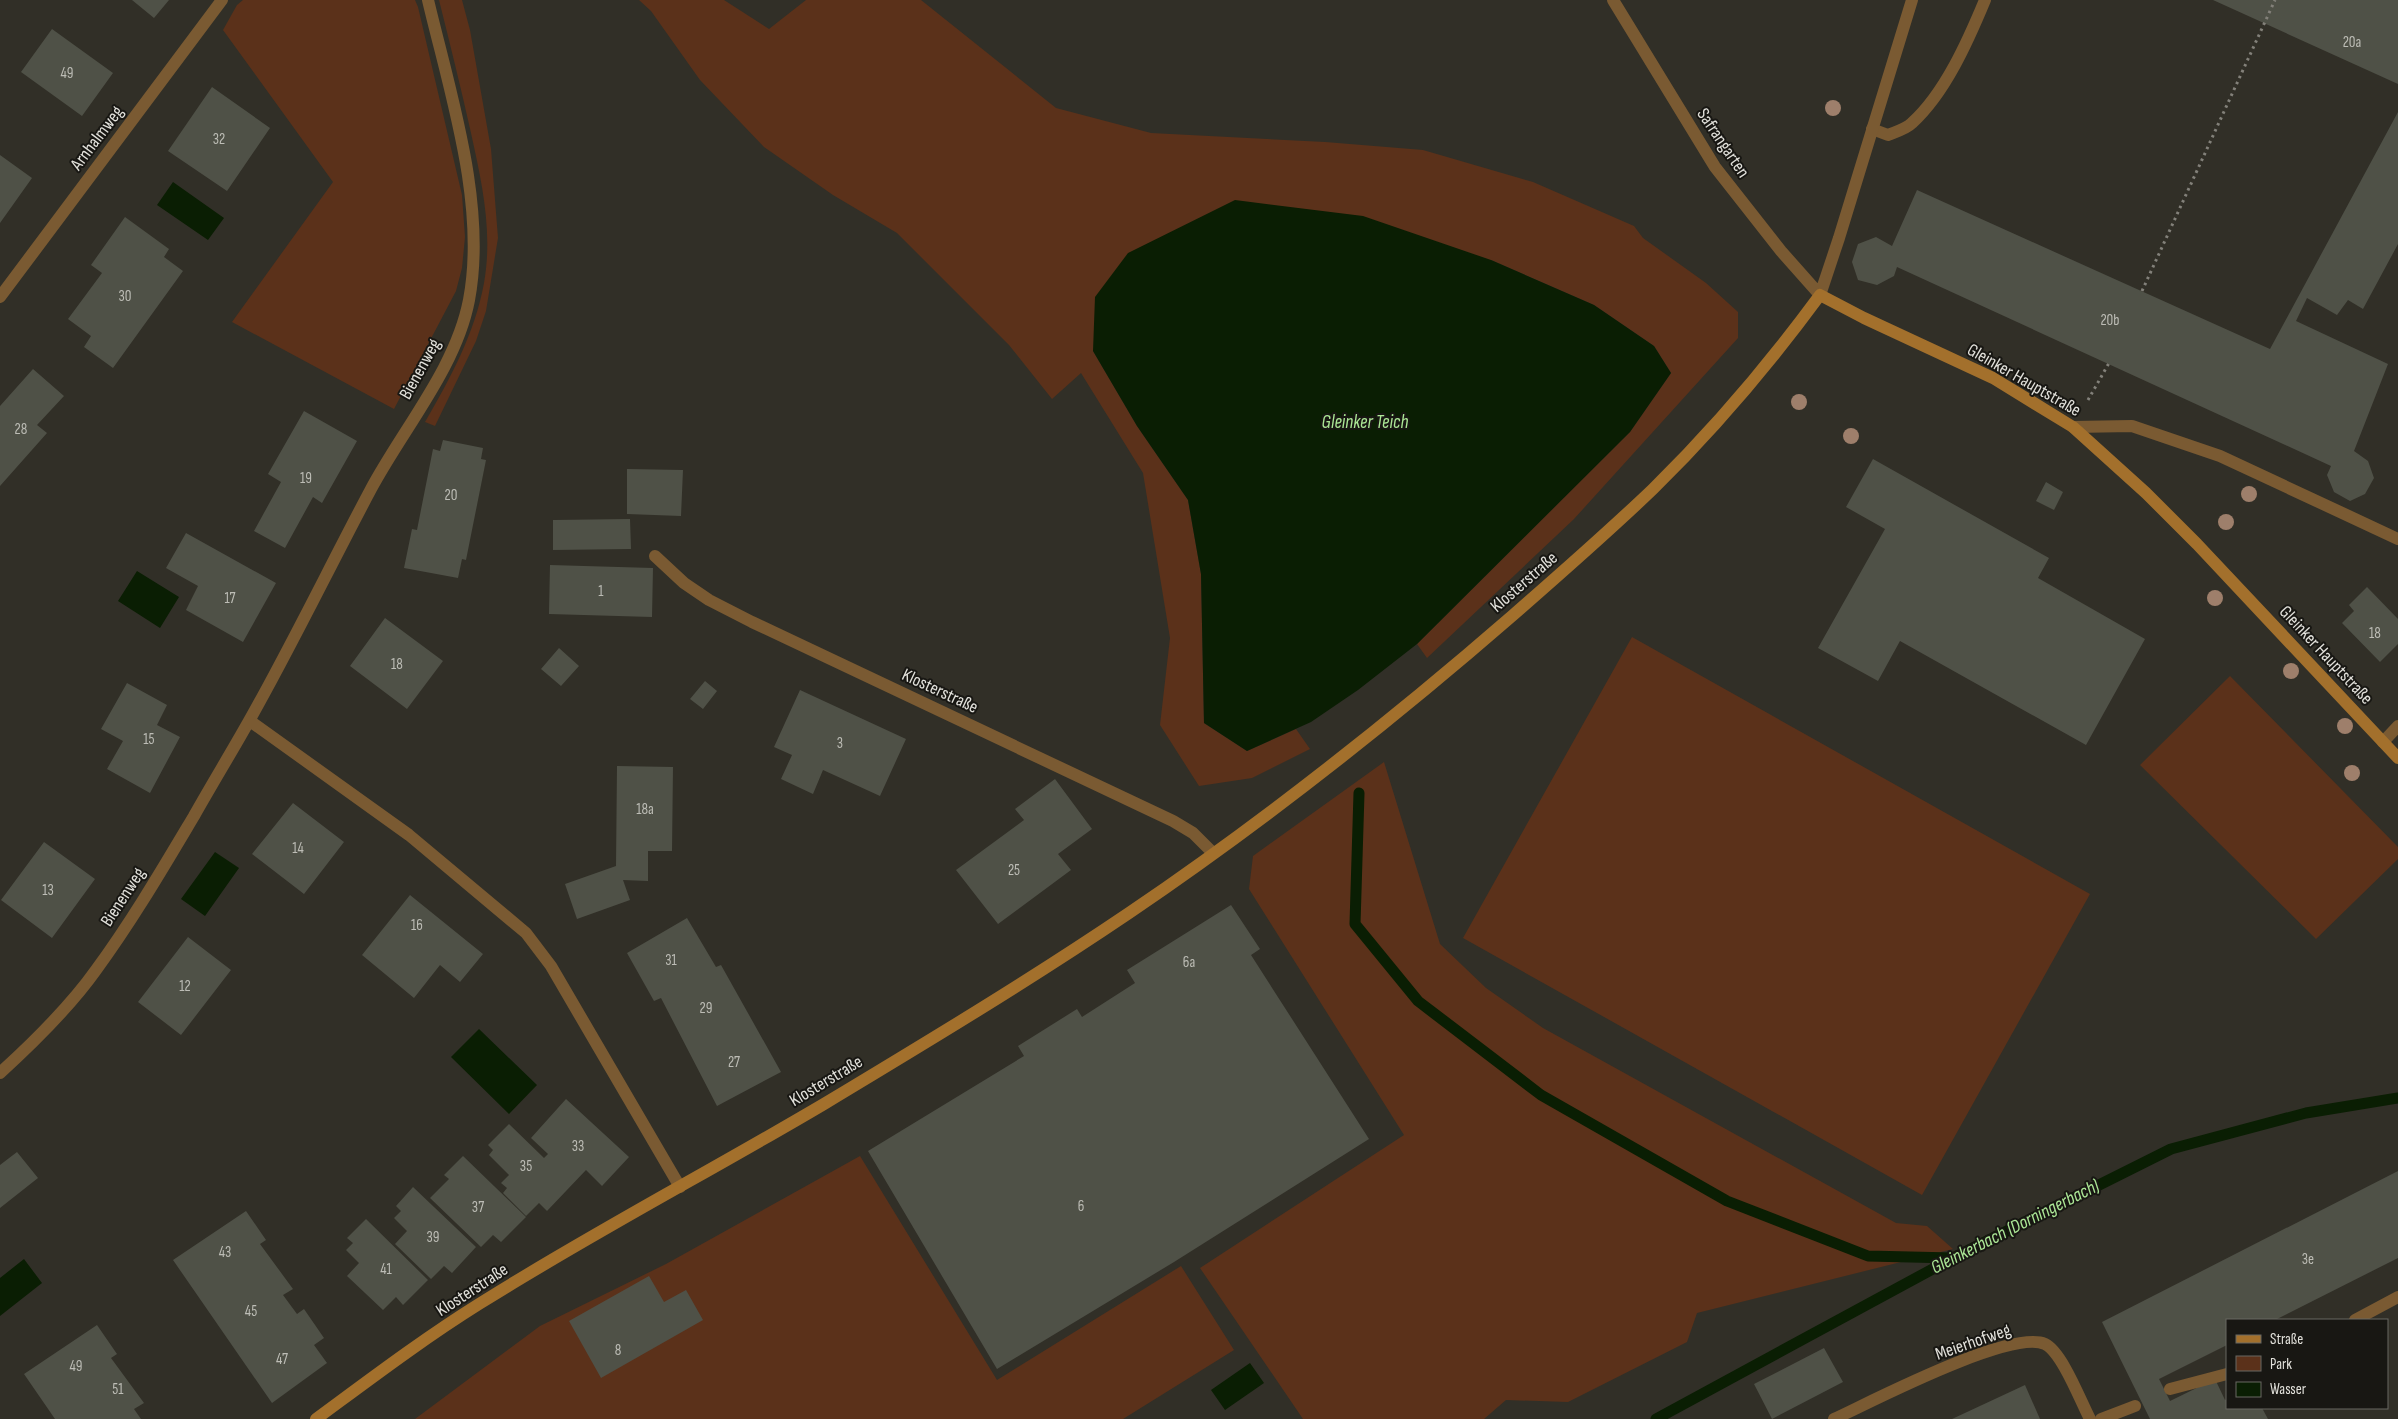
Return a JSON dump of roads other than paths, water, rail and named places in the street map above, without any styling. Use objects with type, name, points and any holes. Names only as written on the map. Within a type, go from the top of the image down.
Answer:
[{"type":"street","name":"Arnhalmweg","points":[[0,297],[222,0]]},
{"type":"street","name":"Bienenweg","points":[[0,1073],[59,1015],[95,972],[148,892],[250,720],[373,484],[438,378],[458,336],[469,302],[475,259],[474,218],[465,158],[428,0]]},
{"type":"street","name":"Safrangarten","points":[[1613,0],[1716,167],[1781,250],[1820,295]]},
{"type":"street","points":[[1820,295],[1912,0]]},
{"type":"street","points":[[1872,129],[1888,135],[1911,125],[1942,86],[1973,28],[1985,0]]},
{"type":"street","name":"Gleinker Hauptstraße","points":[[1820,295],[1864,318],[1993,378],[2073,427],[2146,493],[2197,544],[2398,758]]},
{"type":"street","name":"Klosterstraße","points":[[316,1419],[475,1307],[580,1243],[822,1104],[1023,982],[1130,912],[1213,854],[1378,729],[1599,540],[1656,486],[1722,414],[1781,346],[1820,295]]},
{"type":"street","points":[[2073,427],[2132,426],[2220,456],[2398,539]]},
{"type":"street","name":"Klosterstraße","points":[[656,556],[684,583],[709,600],[1173,821],[1192,833],[1213,854]]},
{"type":"street","points":[[250,720],[409,835],[526,933],[550,966],[680,1187]]},
{"type":"street","points":[[2383,742],[2398,726]]},
{"type":"street","points":[[2356,1319],[2398,1297]]},
{"type":"street","name":"Meierhofweg","points":[[1834,1419],[1970,1358],[2007,1345],[2023,1343],[2045,1344],[2058,1356],[2090,1419]]},
{"type":"street","points":[[2170,1389],[2226,1374]]},
{"type":"street","points":[[2101,1419],[2135,1406]]},
{"type":"water","points":[[173,182],[224,218],[208,240],[157,205]]},
{"type":"water","name":"Gleinker Teich","points":[[1235,200],[1363,216],[1491,260],[1594,305],[1654,346],[1671,373],[1630,432],[1417,644],[1358,690],[1311,722],[1247,751],[1204,723],[1201,574],[1188,500],[1137,426],[1093,351],[1095,297],[1128,253]]},
{"type":"water","points":[[137,571],[179,597],[160,628],[118,601]]},
{"type":"water","points":[[215,852],[239,868],[205,916],[181,899]]},
{"type":"water","points":[[479,1029],[537,1085],[509,1114],[451,1057]]},
{"type":"water","points":[[24,1259],[42,1283],[0,1316],[0,1278]]},
{"type":"water","points":[[1250,1363],[1264,1383],[1225,1410],[1211,1390]]},
{"type":"waterway","points":[[1359,793],[1355,924],[1418,1001],[1541,1095],[1727,1201],[1868,1256],[1953,1258]]},
{"type":"waterway","name":"Gleinkerbach (Dorningerbach)","points":[[1656,1419],[1953,1258],[2171,1149],[2306,1113],[2398,1098]]}]
